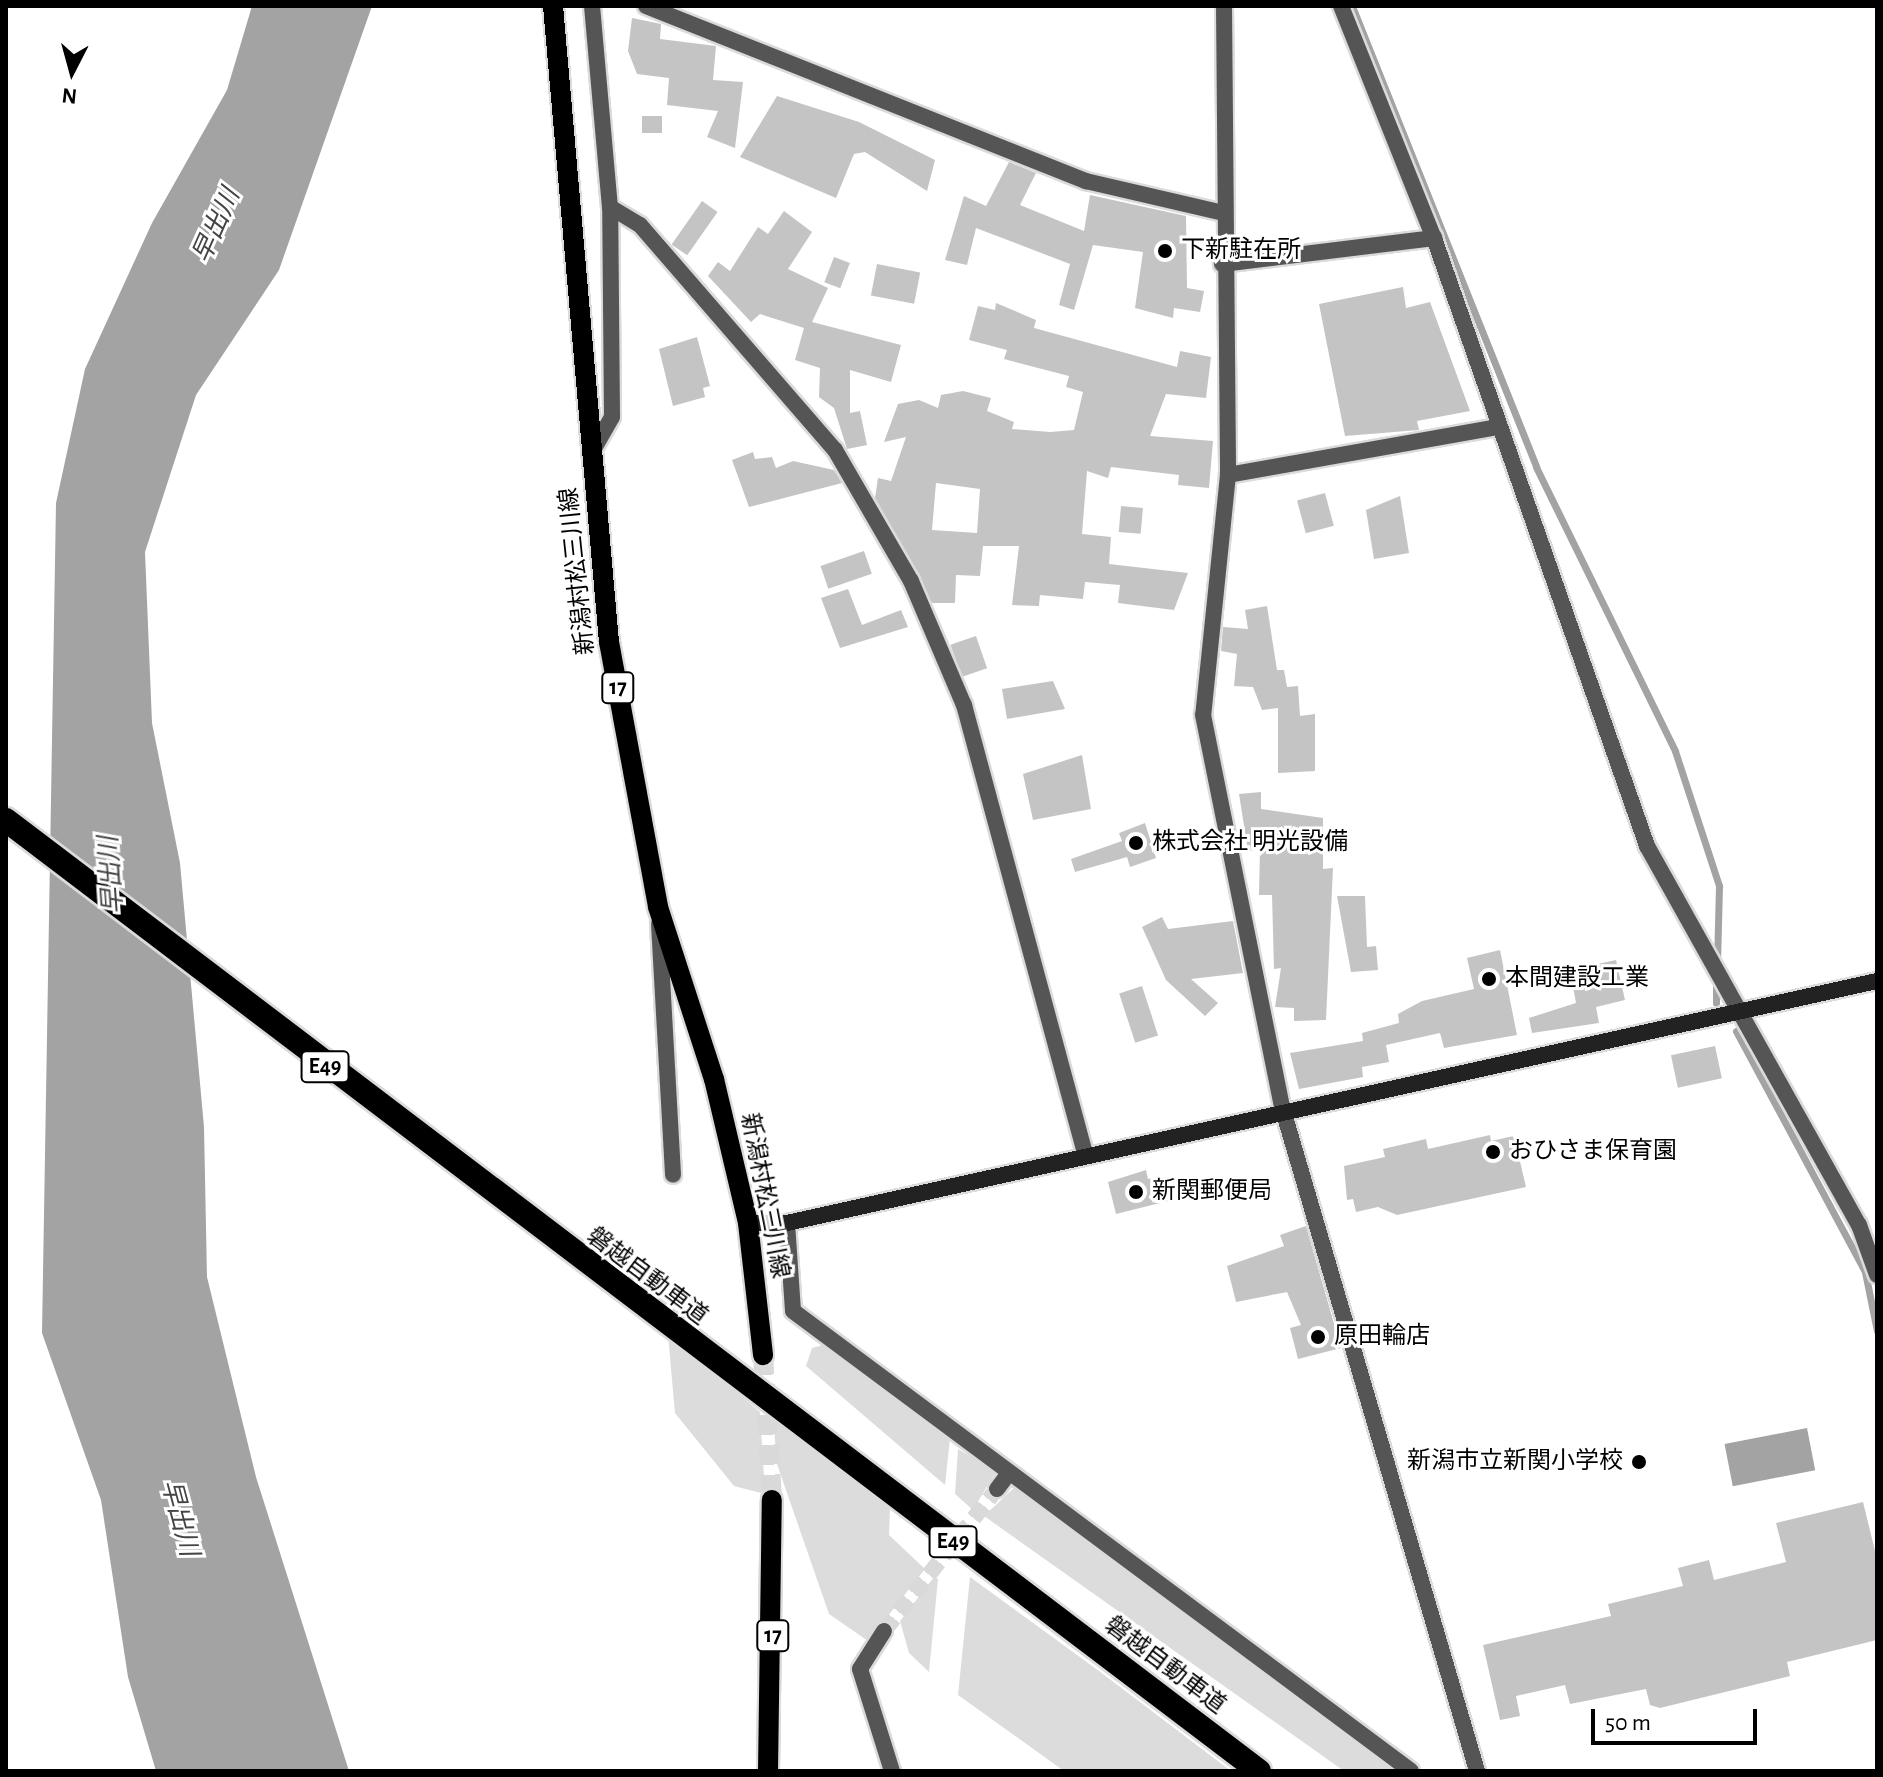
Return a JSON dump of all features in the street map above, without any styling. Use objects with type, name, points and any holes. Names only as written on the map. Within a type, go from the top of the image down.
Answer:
[{"type":"highway","name":"磐越自動車道","points":[[6,820],[646,1312],[1259,1771]]},
{"type":"main road","name":"新潟村松三川線","points":[[553,6],[609,642],[658,907],[714,1079],[748,1223],[763,1355]]},
{"type":"main road","name":"17","points":[[768,1771],[772,1500]]},
{"type":"street","points":[[592,6],[610,207],[612,417],[592,452]]},
{"type":"street","points":[[646,6],[1086,181],[1223,213]]},
{"type":"street","points":[[1224,6],[1222,264],[1228,475],[1203,715],[1283,1110],[1477,1771]]},
{"type":"street","points":[[1341,6],[1434,238],[1647,846],[1859,1225],[1877,1275]]},
{"type":"street","points":[[610,207],[640,225],[835,450],[911,581],[964,705],[1085,1152]]},
{"type":"street","points":[[1222,264],[1434,238]]},
{"type":"street","points":[[1228,475],[1498,427]]},
{"type":"street","points":[[658,907],[673,1175]]},
{"type":"street","points":[[748,1223],[787,1223],[1085,1152],[1877,981]]},
{"type":"street","points":[[787,1223],[793,1311],[1411,1771]]},
{"type":"street","points":[[997,1489],[1009,1473]]},
{"type":"street","points":[[884,1631],[860,1669],[892,1771]]},
{"type":"shaded area","points":[[668,1335],[760,1412],[765,1494],[734,1486],[675,1413]]},
{"type":"shaded area","points":[[827,1344],[950,1438],[945,1485],[806,1366],[812,1348]]},
{"type":"shaded area","points":[[773,1416],[890,1509],[889,1535],[925,1569],[868,1641],[829,1614],[777,1464]]},
{"type":"shaded area","points":[[958,1449],[996,1471],[973,1510],[955,1494]]},
{"type":"shaded area","points":[[1016,1486],[1401,1771],[1344,1771],[984,1516]]},
{"type":"shaded area","points":[[934,1577],[938,1579],[929,1672],[909,1653],[900,1621]]},
{"type":"shaded area","points":[[970,1577],[1231,1771],[1064,1771],[958,1695]]},
{"type":"water","name":"早出川","points":[[252,6],[372,6],[279,270],[196,395],[145,552],[152,723],[180,863],[204,1127],[207,1277],[256,1477],[349,1771],[156,1771],[128,1677],[101,1500],[42,1333],[56,503],[85,369],[152,223],[227,90]]},
{"type":"water","points":[[1807,1428],[1815,1470],[1733,1486],[1725,1444]]},
{"type":"building","points":[[632,18],[661,24],[660,39],[716,46],[713,80],[743,82],[735,148],[707,137],[718,111],[667,105],[669,78],[637,74],[628,51]]},
{"type":"building","points":[[777,96],[859,122],[935,160],[927,191],[865,152],[854,154],[836,198],[740,157]]},
{"type":"building","points":[[642,116],[662,116],[662,133],[642,133]]},
{"type":"building","points":[[1009,162],[1036,173],[1020,205],[1084,231],[1090,195],[1186,216],[1187,288],[1204,291],[1200,312],[1174,308],[1173,318],[1135,308],[1143,252],[1093,245],[1074,310],[1059,305],[1070,264],[976,228],[967,265],[945,260],[964,196],[986,206]]},
{"type":"building","points":[[702,201],[718,212],[687,255],[672,244]]},
{"type":"building","points":[[784,211],[812,232],[788,269],[828,288],[812,322],[901,345],[891,382],[850,370],[850,413],[860,411],[867,445],[847,449],[834,408],[819,397],[820,368],[795,360],[804,328],[760,314],[751,322],[708,276],[718,262],[730,271],[758,227],[768,234]]},
{"type":"building","points":[[834,257],[850,263],[840,288],[824,282]]},
{"type":"building","points":[[877,264],[920,272],[914,304],[871,295]]},
{"type":"building","points":[[1403,287],[1406,308],[1430,302],[1470,411],[1417,421],[1419,430],[1345,436],[1319,304]]},
{"type":"building","points":[[996,303],[1036,320],[1034,328],[1177,367],[1180,351],[1211,357],[1206,398],[1166,394],[1150,436],[1213,441],[1209,488],[1178,485],[1179,475],[1111,467],[1108,478],[1087,471],[1082,534],[1111,537],[1109,564],[1188,573],[1174,610],[1118,603],[1120,585],[1085,582],[1083,599],[1040,595],[1039,606],[1012,605],[1019,546],[983,546],[980,576],[956,575],[955,603],[932,603],[875,498],[878,478],[891,481],[906,437],[884,442],[898,404],[919,400],[938,408],[941,395],[963,391],[991,398],[987,411],[1014,422],[1012,429],[1050,432],[1074,430],[1083,392],[1066,387],[1069,376],[1004,359],[1007,350],[969,340],[978,306],[995,310]],"holes":[[[936,483],[980,489],[977,533],[932,530]]]},
{"type":"building","points":[[697,337],[710,386],[703,388],[705,397],[673,406],[659,349]]},
{"type":"building","points":[[753,452],[755,459],[772,457],[776,468],[793,461],[834,470],[842,483],[749,507],[732,460]]},
{"type":"building","points":[[1325,493],[1334,526],[1306,533],[1297,501]]},
{"type":"building","points":[[1400,496],[1409,553],[1374,559],[1366,510]]},
{"type":"building","points":[[1121,506],[1143,508],[1141,534],[1119,532]]},
{"type":"building","points":[[864,551],[872,574],[828,589],[821,566]]},
{"type":"building","points":[[848,589],[862,625],[901,610],[908,627],[840,648],[821,598]]},
{"type":"building","points":[[1267,606],[1277,670],[1284,670],[1287,687],[1298,686],[1300,716],[1315,714],[1315,771],[1278,773],[1278,708],[1262,710],[1253,687],[1234,686],[1237,654],[1221,651],[1223,627],[1248,629],[1245,610]]},
{"type":"building","points":[[976,636],[987,668],[962,677],[950,645]]},
{"type":"building","points":[[1053,681],[1065,709],[1007,719],[1002,689]]},
{"type":"building","points":[[1082,755],[1091,809],[1033,820],[1023,774]]},
{"type":"building","points":[[1261,792],[1261,809],[1323,818],[1323,869],[1333,868],[1326,1020],[1294,1021],[1294,1008],[1275,1007],[1281,968],[1274,969],[1272,895],[1259,895],[1260,849],[1248,851],[1239,794]]},
{"type":"building","name":"株式会社 明光設備","points":[[1145,823],[1156,858],[1130,867],[1127,857],[1075,872],[1071,859],[1122,841],[1119,833]]},
{"type":"building","points":[[1337,896],[1365,896],[1367,947],[1376,946],[1378,970],[1351,972]]},
{"type":"building","points":[[1162,917],[1168,929],[1233,921],[1243,973],[1191,979],[1218,1003],[1205,1016],[1166,980],[1142,927]]},
{"type":"building","points":[[1500,950],[1517,1035],[1444,1048],[1440,1033],[1386,1045],[1389,1062],[1362,1067],[1363,1077],[1299,1089],[1290,1053],[1363,1041],[1362,1033],[1399,1023],[1398,1014],[1422,1001],[1474,989],[1467,958]]},
{"type":"building","points":[[1616,960],[1625,1000],[1596,1007],[1599,1023],[1532,1033],[1529,1018],[1576,1003],[1570,970]]},
{"type":"building","points":[[1142,986],[1158,1035],[1135,1043],[1119,993]]},
{"type":"building","points":[[1715,1046],[1722,1078],[1678,1088],[1671,1055]]},
{"type":"building","points":[[1490,1135],[1491,1141],[1514,1136],[1526,1187],[1397,1215],[1378,1207],[1356,1212],[1353,1199],[1347,1200],[1344,1166],[1385,1157],[1383,1149],[1426,1139],[1428,1149]]},
{"type":"building","points":[[1146,1170],[1148,1179],[1160,1176],[1168,1201],[1116,1214],[1108,1182]]},
{"type":"building","points":[[1306,1226],[1341,1348],[1298,1359],[1290,1328],[1301,1325],[1287,1292],[1236,1302],[1227,1266],[1284,1246],[1280,1235]]},
{"type":"building","points":[[1863,1502],[1877,1559],[1877,1640],[1787,1662],[1790,1676],[1660,1708],[1650,1705],[1646,1689],[1570,1704],[1565,1685],[1516,1696],[1520,1716],[1500,1720],[1483,1645],[1611,1616],[1608,1604],[1683,1586],[1678,1568],[1709,1560],[1714,1580],[1786,1562],[1776,1523]]},
{"type":"waterway","points":[[1352,6],[1536,467],[1675,751],[1719,886],[1717,961]]},
{"type":"waterway","points":[[1716,978],[1716,1003]]},
{"type":"waterway","points":[[1736,1031],[1865,1272],[1877,1331]]},
{"type":"tunnel","points":[[763,1355],[772,1500]]},
{"type":"tunnel","points":[[884,1631],[997,1489]]},
{"type":"place","name":"下新駐在所","points":[[1165,251]]},
{"type":"place","name":"株式会社 明光設備","points":[[1136,843]]},
{"type":"place","name":"本間建設工業","points":[[1489,979]]},
{"type":"place","name":"おひさま保育園","points":[[1493,1152]]},
{"type":"place","name":"新関郵便局","points":[[1136,1192]]},
{"type":"place","name":"原田輪店","points":[[1318,1337]]},
{"type":"place","name":"新潟市立新関小学校","points":[[1639,1462]]}]
